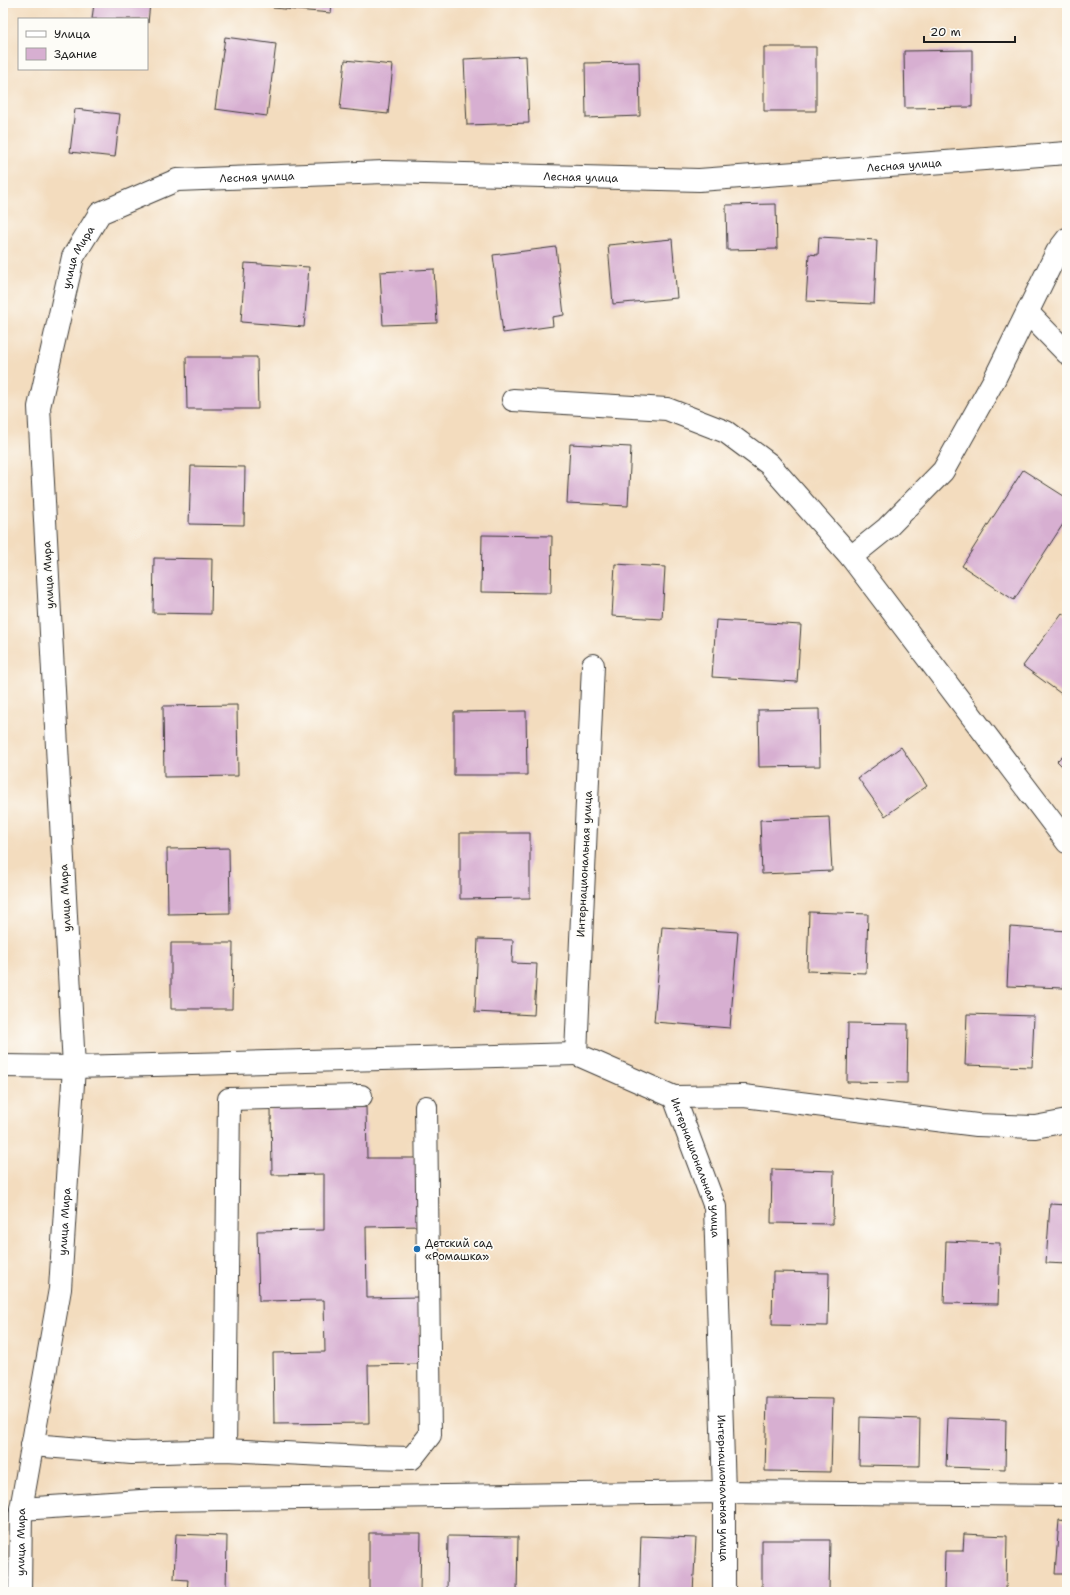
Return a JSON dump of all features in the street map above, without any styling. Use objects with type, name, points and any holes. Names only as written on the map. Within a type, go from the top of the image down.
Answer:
[{"type":"street","name":"Лесная улица","points":[[100,213],[177,180],[384,172],[698,180],[1067,153]]},
{"type":"street","name":"улица Мира","points":[[20,1592],[21,1509],[60,1289],[74,1067],[39,407],[73,257],[100,213]]},
{"type":"street","points":[[850,557],[887,528],[943,471],[995,378],[1057,252],[1067,239]]},
{"type":"street","points":[[1028,313],[1067,353]]},
{"type":"street","points":[[513,400],[667,409],[726,432],[769,464],[850,557],[1067,842]]},
{"type":"street","name":"Интернациональная улица","points":[[593,665],[576,1054],[674,1097],[714,1207],[724,1492],[724,1592]]},
{"type":"street","points":[[3,1066],[74,1067],[576,1054]]},
{"type":"street","points":[[225,1450],[229,1099],[361,1096]]},
{"type":"street","points":[[674,1097],[744,1096],[977,1125],[1034,1127],[1067,1121]]},
{"type":"street","points":[[32,1445],[132,1453],[225,1450],[365,1458],[412,1458],[430,1435],[426,1107]]},
{"type":"street","points":[[21,1509],[156,1500],[724,1492],[1067,1494]]},
{"type":"building","points":[[94,3],[150,3],[148,23],[148,18],[92,18]]},
{"type":"building","points":[[274,3],[332,3],[331,13],[273,8]]},
{"type":"building","points":[[225,37],[276,44],[267,116],[215,109]]},
{"type":"building","points":[[764,47],[816,47],[816,111],[764,111]]},
{"type":"building","points":[[972,50],[972,107],[905,108],[904,51]]},
{"type":"building","points":[[526,56],[529,123],[467,125],[464,59]]},
{"type":"building","points":[[345,60],[393,65],[388,114],[340,109]]},
{"type":"building","points":[[639,62],[640,116],[586,118],[585,63]]},
{"type":"building","points":[[75,109],[120,114],[115,157],[70,152]]},
{"type":"building","points":[[776,204],[777,249],[727,250],[726,205]]},
{"type":"building","points":[[819,237],[877,240],[874,304],[806,301],[809,254],[818,255]]},
{"type":"building","points":[[672,239],[677,298],[613,304],[608,245]]},
{"type":"building","points":[[556,247],[564,315],[552,317],[553,326],[503,333],[493,255]]},
{"type":"building","points":[[245,263],[309,267],[304,327],[241,322]]},
{"type":"building","points":[[434,269],[437,323],[383,325],[380,272]]},
{"type":"building","points":[[186,357],[257,357],[258,409],[187,409]]},
{"type":"building","points":[[570,444],[631,447],[628,506],[567,503]]},
{"type":"building","points":[[191,466],[245,467],[244,525],[189,524]]},
{"type":"building","points":[[1023,470],[1067,498],[1067,518],[1014,600],[962,566]]},
{"type":"building","points":[[482,535],[552,536],[551,593],[481,592]]},
{"type":"building","points":[[154,558],[212,559],[211,614],[153,613]]},
{"type":"building","points":[[615,564],[665,567],[662,619],[612,616]]},
{"type":"building","points":[[1062,613],[1067,617],[1067,698],[1023,666]]},
{"type":"building","points":[[716,620],[801,625],[797,682],[712,677]]},
{"type":"building","points":[[237,705],[238,776],[164,777],[163,706]]},
{"type":"building","points":[[819,709],[820,766],[759,767],[758,710]]},
{"type":"building","points":[[526,711],[527,775],[454,775],[454,712]]},
{"type":"building","points":[[901,747],[927,786],[885,816],[858,778]]},
{"type":"building","points":[[1067,751],[1067,771],[1057,761]]},
{"type":"building","points":[[829,817],[832,871],[762,874],[760,820]]},
{"type":"building","points":[[460,833],[530,833],[530,898],[460,899]]},
{"type":"building","points":[[229,848],[230,913],[168,914],[167,849]]},
{"type":"building","points":[[809,912],[868,914],[866,973],[807,971]]},
{"type":"building","points":[[662,927],[738,932],[730,1028],[654,1022]]},
{"type":"building","points":[[1010,927],[1067,931],[1064,988],[1007,986]]},
{"type":"building","points":[[478,939],[513,940],[512,963],[537,964],[534,1015],[475,1012]]},
{"type":"building","points":[[171,943],[233,943],[232,1009],[171,1009]]},
{"type":"building","points":[[967,1014],[1034,1016],[1032,1067],[965,1065]]},
{"type":"building","points":[[848,1023],[908,1024],[907,1083],[847,1082]]},
{"type":"building","points":[[366,1107],[367,1158],[420,1158],[421,1226],[366,1227],[367,1298],[419,1297],[419,1364],[368,1365],[369,1423],[274,1424],[273,1353],[325,1352],[324,1300],[259,1301],[257,1231],[324,1230],[324,1174],[272,1175],[271,1109]]},
{"type":"building","points":[[772,1169],[834,1171],[833,1224],[771,1223]]},
{"type":"building","points":[[1050,1204],[1067,1205],[1067,1264],[1046,1263]]},
{"type":"building","points":[[946,1241],[1000,1243],[998,1304],[944,1303]]},
{"type":"building","points":[[773,1272],[829,1273],[828,1326],[772,1325]]},
{"type":"building","points":[[767,1398],[833,1399],[831,1472],[765,1471]]},
{"type":"building","points":[[860,1417],[920,1419],[919,1466],[859,1465]]},
{"type":"building","points":[[948,1418],[1006,1420],[1005,1469],[946,1467]]},
{"type":"building","points":[[1059,1520],[1067,1521],[1067,1574],[1055,1574]]},
{"type":"building","points":[[369,1533],[421,1533],[420,1592],[369,1592]]},
{"type":"building","points":[[176,1534],[227,1536],[226,1592],[187,1592],[188,1580],[174,1579]]},
{"type":"building","points":[[964,1534],[1007,1536],[1006,1592],[944,1592],[945,1551],[963,1551]]},
{"type":"building","points":[[448,1536],[518,1537],[517,1592],[447,1592]]},
{"type":"building","points":[[641,1536],[696,1538],[693,1592],[639,1592]]},
{"type":"building","points":[[762,1540],[830,1540],[829,1592],[762,1592]]},
{"type":"place","name":"Детский сад «Ромашка»","points":[[417,1249]]}]
